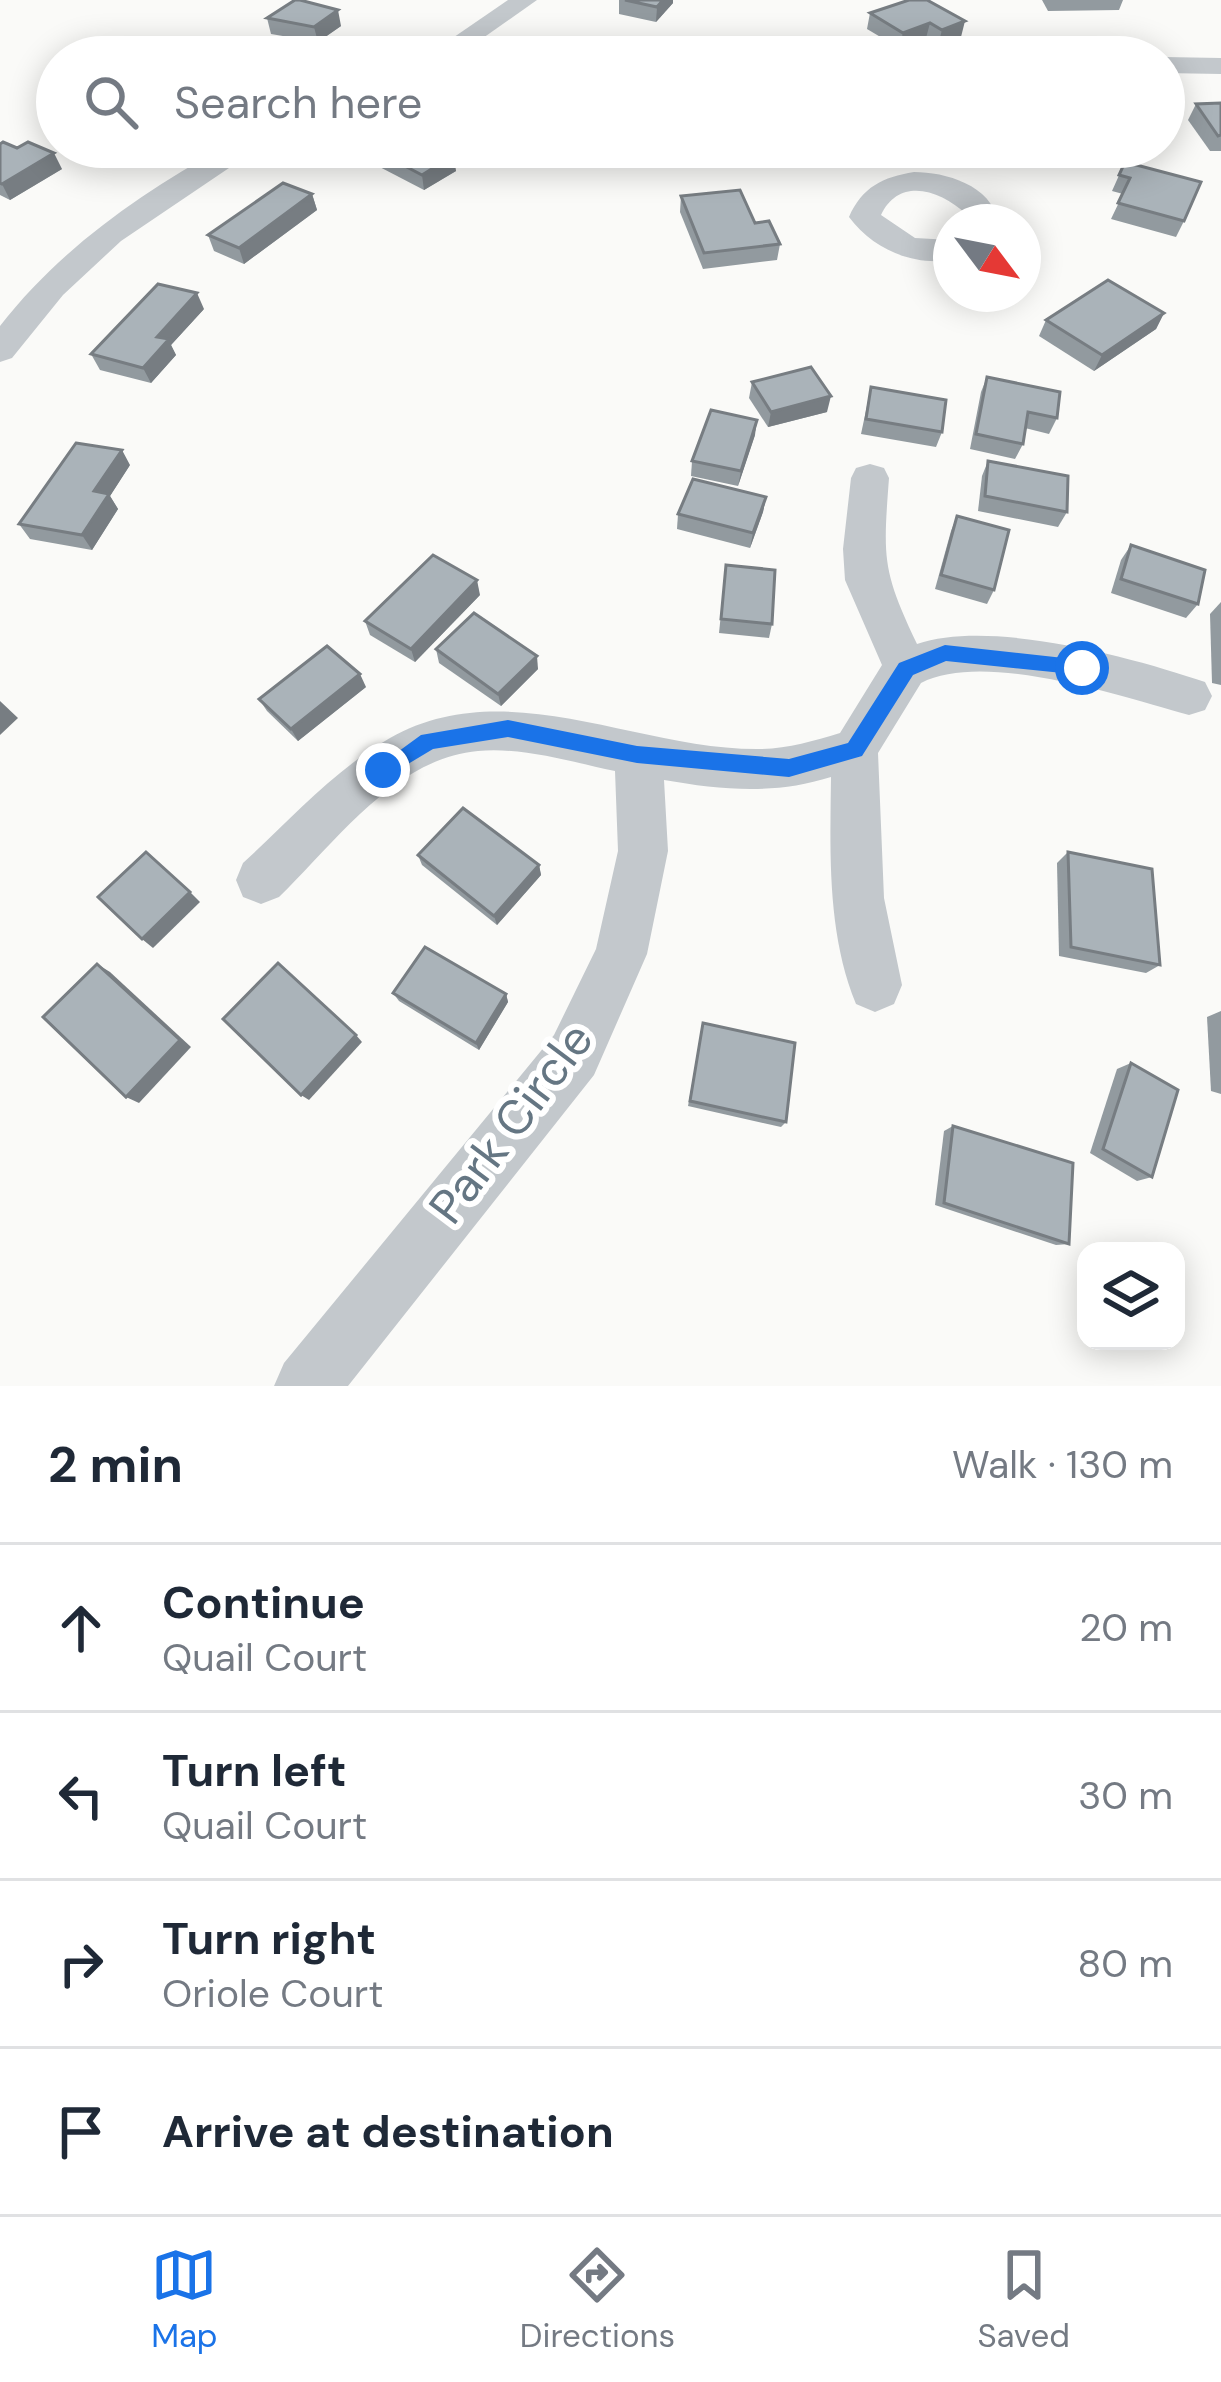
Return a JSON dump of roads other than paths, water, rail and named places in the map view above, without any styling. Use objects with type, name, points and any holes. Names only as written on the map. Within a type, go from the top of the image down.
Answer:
[{"type":"street","points":[[470,36],[525,0]]},
{"type":"street","points":[[1185,65],[1221,67]]},
{"type":"street","points":[[0,350],[51,285],[85,253],[170,188],[207,168]]},
{"type":"street","points":[[933,252],[883,236],[865,217],[878,193],[944,169],[973,204]]},
{"type":"street","points":[[870,478],[863,549],[866,580],[906,669]]},
{"type":"street","points":[[875,985],[864,949],[858,897],[854,750],[906,669],[945,653],[1082,668],[1189,696]]},
{"type":"street","points":[[261,880],[383,770],[428,741],[508,728],[637,754],[789,768],[854,750]]},
{"type":"street","name":"Park Circle","points":[[308,1386],[574,1054],[621,954],[644,851],[637,754]]}]
